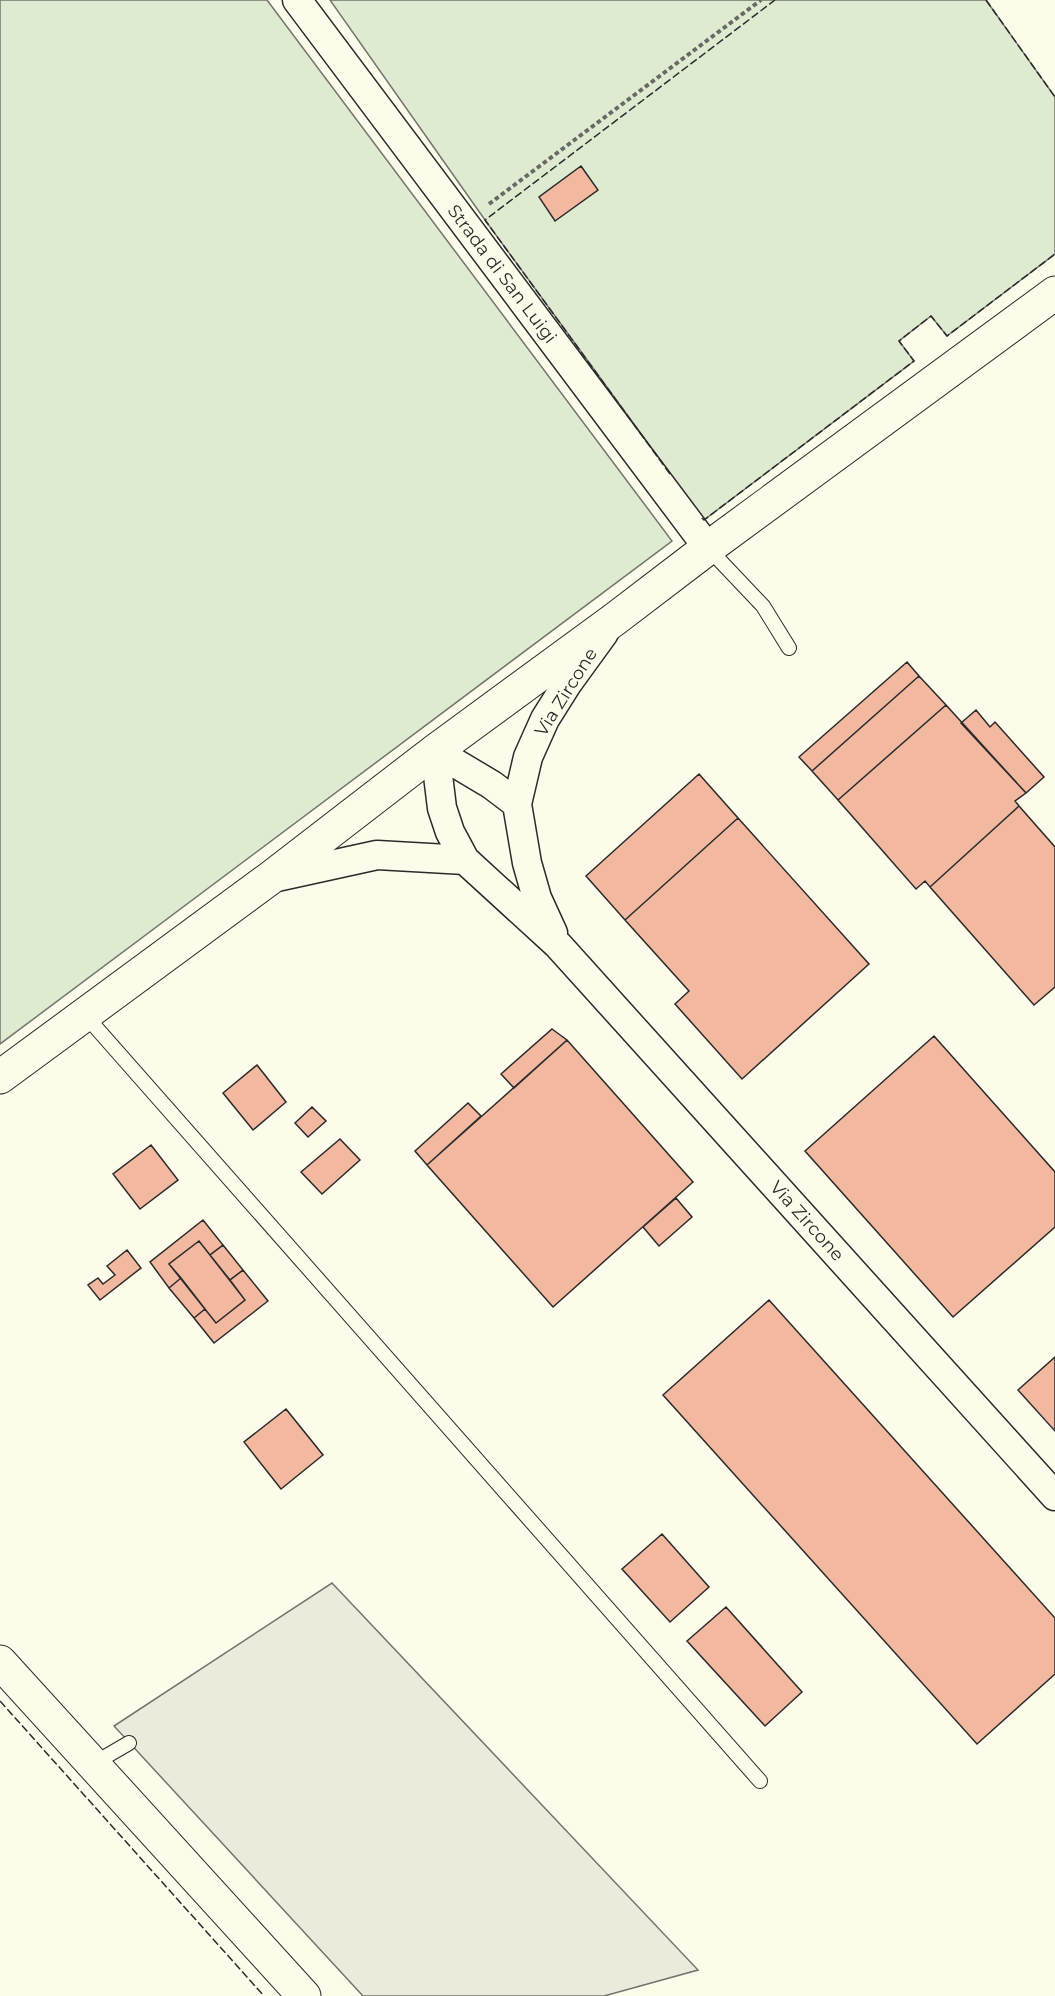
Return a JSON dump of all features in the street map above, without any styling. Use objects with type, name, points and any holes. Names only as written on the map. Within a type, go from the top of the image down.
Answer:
[{"type":"main road","points":[[0,1077],[270,879],[435,751],[708,548],[1055,293]]},
{"type":"main road","points":[[0,1662],[304,1996]]},
{"type":"street","name":"Strada di San Luigi","points":[[297,0],[708,548]]},
{"type":"street","name":"Via Zircone","points":[[558,945],[537,898],[517,804],[528,757],[545,719],[567,684],[615,619]]},
{"type":"street","name":"Via Zircone","points":[[435,751],[442,808],[450,832],[465,860],[558,945],[1055,1496]]},
{"type":"street","points":[[435,751],[492,785],[517,804]]},
{"type":"street","points":[[270,879],[377,855],[465,860]]},
{"type":"lane","points":[[708,548],[763,606],[789,648]]},
{"type":"lane","points":[[84,1014],[760,1781]]},
{"type":"lane","points":[[93,1764],[129,1743]]},
{"type":"path","points":[[464,223],[761,0]]},
{"type":"green space","points":[[0,0],[267,0],[672,541],[0,1044]]},
{"type":"green space","points":[[330,0],[986,0],[1055,97],[1055,254],[947,336],[931,316],[899,341],[914,361],[704,520],[485,220]]},
{"type":"shaded area","points":[[332,1583],[698,1970],[604,1996],[363,1996],[114,1726]]},
{"type":"building","points":[[581,166],[598,190],[555,221],[539,197]]},
{"type":"building","points":[[907,662],[919,676],[812,771],[799,757]]},
{"type":"building","points":[[919,676],[946,705],[838,800],[812,771]]},
{"type":"building","points":[[946,705],[1026,793],[1015,801],[1019,806],[930,887],[925,881],[916,889],[838,800]]},
{"type":"building","points":[[976,710],[990,727],[995,722],[1044,777],[1026,793],[961,723]]},
{"type":"building","points":[[699,774],[738,818],[625,920],[586,876]]},
{"type":"building","points":[[1019,806],[1055,847],[1055,987],[1034,1005],[930,887]]},
{"type":"building","points":[[738,818],[869,964],[742,1079],[675,1004],[689,991],[625,920]]},
{"type":"building","points":[[552,1029],[567,1040],[514,1088],[501,1074]]},
{"type":"building","points":[[934,1036],[1055,1172],[1055,1227],[953,1317],[805,1151]]},
{"type":"building","points":[[567,1040],[693,1182],[553,1307],[427,1165]]},
{"type":"building","points":[[257,1065],[286,1102],[253,1130],[223,1093]]},
{"type":"building","points":[[468,1103],[481,1116],[427,1165],[415,1151]]},
{"type":"building","points":[[312,1107],[326,1121],[308,1137],[295,1123]]},
{"type":"building","points":[[340,1139],[360,1160],[322,1194],[301,1172]]},
{"type":"building","points":[[151,1145],[178,1180],[140,1209],[113,1174]]},
{"type":"building","points":[[676,1198],[692,1217],[659,1246],[643,1227]]},
{"type":"building","points":[[203,1220],[223,1245],[210,1255],[199,1241],[169,1264],[181,1278],[169,1288],[150,1262]]},
{"type":"building","points":[[199,1241],[245,1300],[216,1323],[169,1264]]},
{"type":"building","points":[[223,1245],[243,1270],[230,1280],[210,1255]]},
{"type":"building","points":[[127,1250],[141,1268],[100,1300],[88,1285],[98,1278],[103,1284],[115,1275],[107,1266]]},
{"type":"building","points":[[243,1270],[268,1301],[214,1343],[194,1318],[205,1309],[216,1323],[245,1300],[230,1280]]},
{"type":"building","points":[[181,1278],[205,1309],[194,1318],[169,1288]]},
{"type":"building","points":[[769,1300],[1055,1618],[1055,1674],[977,1744],[663,1395]]},
{"type":"building","points":[[1055,1357],[1055,1431],[1018,1390]]},
{"type":"building","points":[[286,1409],[323,1455],[281,1489],[244,1442]]},
{"type":"building","points":[[662,1534],[709,1587],[670,1622],[622,1569]]},
{"type":"building","points":[[726,1607],[802,1692],[765,1726],[687,1641]]},
{"type":"fence","points":[[670,474],[485,220],[775,0]]},
{"type":"fence","points":[[986,0],[1055,97]]},
{"type":"fence","points":[[702,518],[704,520],[914,361],[899,341],[931,316],[947,336],[1055,254]]},
{"type":"fence","points":[[0,1701],[264,1996]]}]
